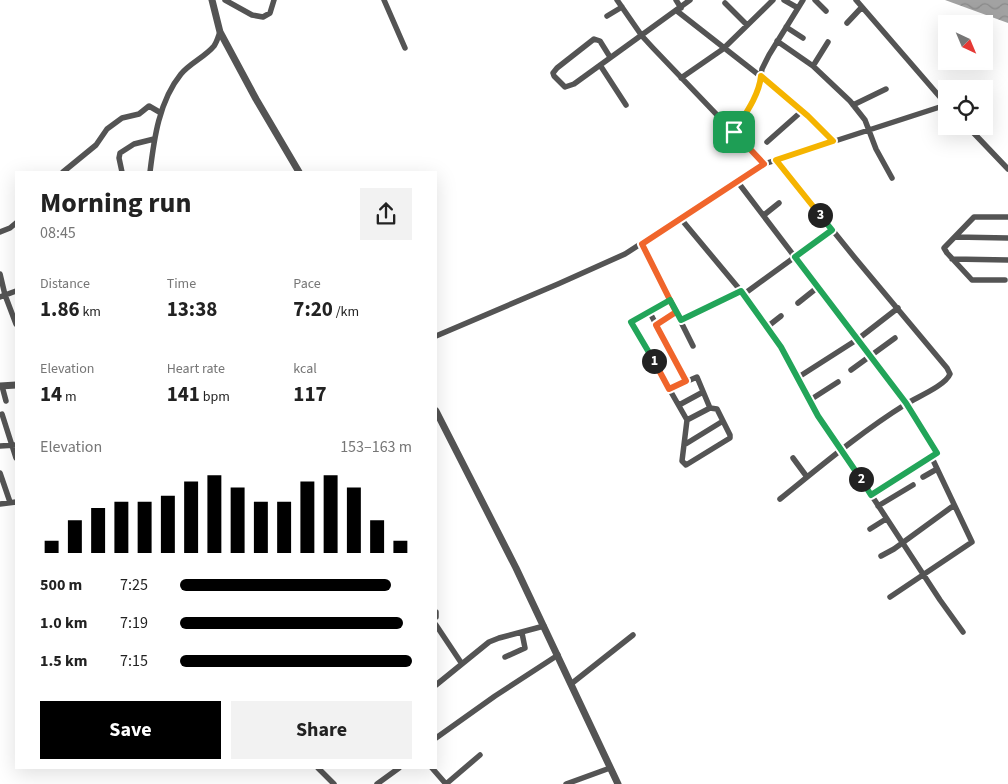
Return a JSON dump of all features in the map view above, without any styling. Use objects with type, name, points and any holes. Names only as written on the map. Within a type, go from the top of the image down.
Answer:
[{"type":"street","points":[[224,0],[252,15],[263,17],[270,13],[274,0]]},
{"type":"street","points":[[384,0],[405,48]]},
{"type":"street","points":[[617,0],[642,36],[764,164]]},
{"type":"street","points":[[676,0],[679,9],[723,49],[761,76],[833,141]]},
{"type":"street","points":[[610,58],[600,41],[594,39],[553,73],[567,88],[642,36],[690,0]]},
{"type":"street","points":[[681,78],[723,49],[773,0]]},
{"type":"street","points":[[784,0],[798,8]]},
{"type":"street","points":[[734,132],[751,104],[758,88],[762,69],[803,0]]},
{"type":"street","points":[[815,0],[826,11]]},
{"type":"street","points":[[856,0],[938,95]]},
{"type":"street","points":[[212,3],[220,32],[227,46],[298,171]]},
{"type":"street","points":[[725,3],[747,25]]},
{"type":"street","points":[[607,16],[622,7]]},
{"type":"street","points":[[847,23],[862,7]]},
{"type":"street","points":[[786,27],[803,38]]},
{"type":"street","points":[[148,171],[161,113],[169,94],[182,74],[213,47],[220,32]]},
{"type":"street","points":[[777,41],[813,66],[841,91],[866,120],[876,149],[892,178]]},
{"type":"street","points":[[813,66],[828,42]]},
{"type":"street","points":[[213,47],[227,46]]},
{"type":"street","points":[[600,65],[626,105]]},
{"type":"street","points":[[853,105],[886,89]]},
{"type":"street","points":[[64,171],[96,145],[105,131],[120,119],[136,116],[149,106],[161,113]]},
{"type":"street","points":[[437,336],[625,254],[764,164],[938,107]]},
{"type":"street","points":[[767,142],[802,111]]},
{"type":"street","points":[[976,135],[1008,169]]},
{"type":"street","points":[[122,171],[120,153],[134,144],[154,139]]},
{"type":"street","points":[[776,160],[950,374],[944,382],[906,403],[841,449],[780,499]]},
{"type":"street","points":[[738,181],[906,403],[937,452],[932,458],[871,495]]},
{"type":"street","points":[[764,215],[779,203]]},
{"type":"street","points":[[1005,280],[972,280],[944,248],[974,217],[1008,217]]},
{"type":"street","points":[[681,219],[742,293],[767,327],[841,449],[963,632]]},
{"type":"street","points":[[0,232],[15,224]]},
{"type":"street","points":[[681,320],[742,293],[832,230]]},
{"type":"street","points":[[955,237],[1008,238]]},
{"type":"street","points":[[642,244],[693,346]]},
{"type":"street","points":[[952,259],[1008,260]]},
{"type":"street","points":[[0,274],[3,296],[15,322]]},
{"type":"street","points":[[798,302],[818,287]]},
{"type":"street","points":[[3,296],[15,291]]},
{"type":"street","points":[[670,300],[631,322],[687,420],[682,462],[686,465],[730,438],[717,409],[710,408],[687,420]]},
{"type":"street","points":[[797,378],[858,339],[898,308]]},
{"type":"street","points":[[649,311],[686,381]]},
{"type":"street","points":[[656,325],[676,312]]},
{"type":"street","points":[[767,327],[781,316]]},
{"type":"street","points":[[851,370],[895,338]]},
{"type":"street","points":[[669,389],[697,377],[710,408]]},
{"type":"street","points":[[810,400],[838,382]]},
{"type":"street","points":[[6,401],[1,386],[15,385]]},
{"type":"street","points":[[679,405],[703,392]]},
{"type":"street","points":[[437,413],[491,517],[618,784]]},
{"type":"street","points":[[0,446],[14,445],[2,414]]},
{"type":"street","points":[[684,445],[723,422]]},
{"type":"street","points":[[793,458],[807,477]]},
{"type":"street","points":[[890,597],[971,543],[932,458]]},
{"type":"street","points":[[923,477],[937,469]]},
{"type":"street","points":[[0,473],[13,502],[0,504]]},
{"type":"street","points":[[878,506],[913,485]]},
{"type":"street","points":[[881,556],[953,506]]},
{"type":"street","points":[[870,529],[886,519]]},
{"type":"street","points":[[437,626],[462,664]]},
{"type":"street","points":[[437,684],[493,640],[544,626]]},
{"type":"street","points":[[505,657],[525,648],[522,633]]},
{"type":"street","points":[[571,684],[633,636]]},
{"type":"street","points":[[437,737],[489,700],[558,655]]},
{"type":"street","points":[[433,769],[446,784],[480,755]]},
{"type":"street","points":[[566,784],[588,781],[610,768]]},
{"type":"street","points":[[377,784],[398,769]]},
{"type":"street","points":[[320,770],[334,784]]},
{"type":"water","points":[[945,0],[1008,0],[1008,23],[993,18],[993,15],[986,15]]},
{"type":"route","points":[[734,132],[751,104],[761,76],[808,116],[833,141],[776,160],[832,230],[795,257],[906,403],[937,453],[932,458],[871,495],[818,416],[781,347],[741,291],[681,320],[670,300],[631,322],[669,389],[686,381],[656,325],[676,312],[662,285],[642,244],[764,164],[734,132]]}]
